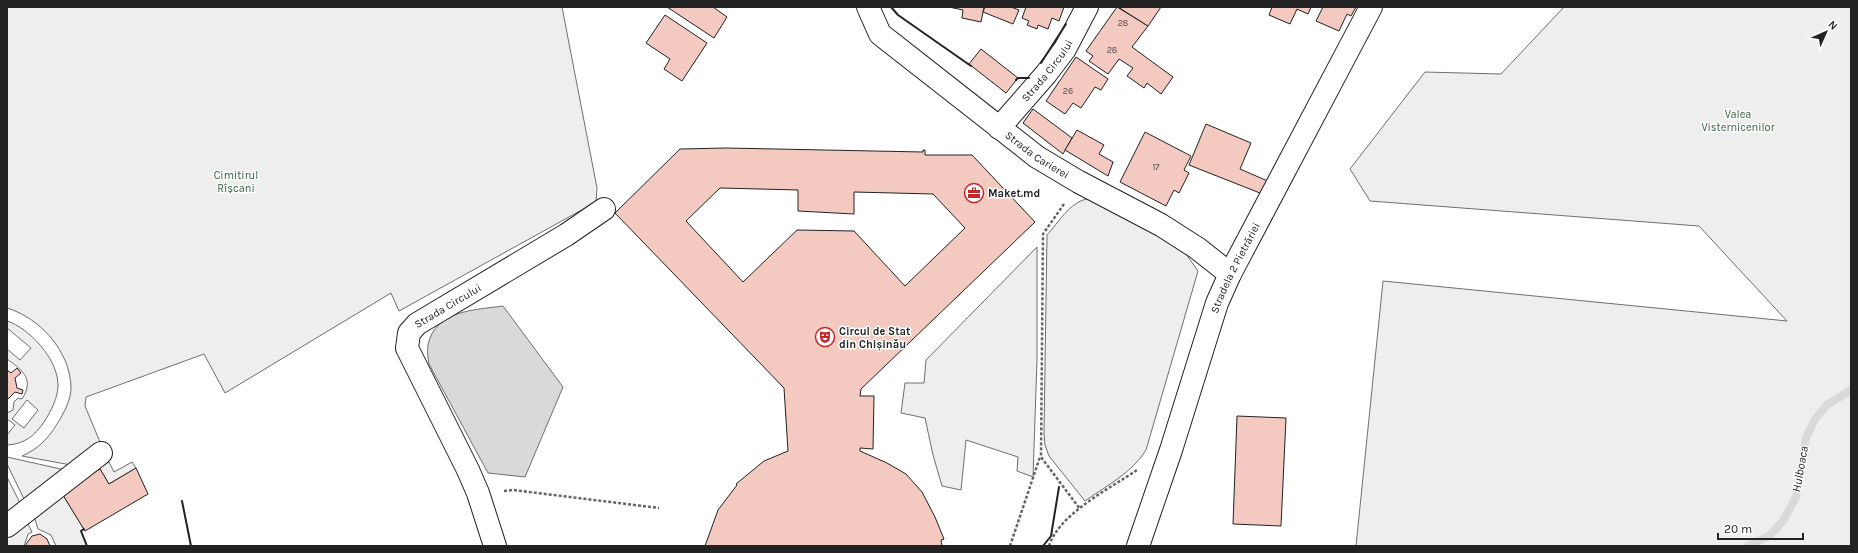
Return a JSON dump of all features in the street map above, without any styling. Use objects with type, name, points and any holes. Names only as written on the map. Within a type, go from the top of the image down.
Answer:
[{"type":"street","name":"Strada Carierei","points":[[868,7],[880,34],[1037,157],[1080,182],[1161,225],[1197,248],[1230,274]]},
{"type":"street","name":"Strada Circului","points":[[999,128],[1046,74],[1065,49],[1087,7]]},
{"type":"street","name":"Stradela 2 Pietrăriei","points":[[1138,546],[1171,450],[1217,303],[1230,274],[1371,7]]},
{"type":"street","name":"Strada Circului","points":[[495,546],[478,493],[407,348],[409,333],[417,324],[566,235],[604,209]]},
{"type":"street","points":[[7,526],[101,453]]},
{"type":"path","points":[[1010,546],[1040,457],[1043,234],[1080,182]]},
{"type":"path","points":[[1049,546],[1058,527],[1080,509],[1139,469],[1171,450]]},
{"type":"path","points":[[1040,457],[1080,509]]},
{"type":"path","points":[[478,493],[513,490],[659,508]]},
{"type":"green space","name":"Cimitirul Rîșcani","points":[[7,7],[562,7],[597,188],[596,202],[399,311],[391,293],[225,393],[204,354],[86,397],[85,406],[100,442],[71,465],[22,456],[38,447],[54,429],[67,406],[71,387],[65,361],[51,338],[31,320],[7,308]]},
{"type":"green space","name":"Valea Visternicenilor","points":[[1564,7],[1851,7],[1851,546],[1356,546],[1383,281],[1787,321],[1699,226],[1370,201],[1350,169],[1425,72],[1501,74]]},
{"type":"green space","points":[[1087,199],[1098,202],[1184,251],[1198,271],[1146,450],[1134,466],[1085,501],[1049,456],[1045,445],[1044,433],[1047,235],[1075,204]]},
{"type":"green space","points":[[1037,247],[1037,360],[1033,477],[1017,471],[1018,457],[966,440],[961,490],[942,486],[933,455],[925,418],[901,413],[905,383],[924,383],[926,360]]},
{"type":"green space","points":[[7,321],[16,325],[33,337],[48,355],[57,375],[58,385],[54,404],[47,418],[40,427],[33,435],[24,441],[7,445],[7,435],[15,425],[7,419],[7,413],[13,410],[14,402],[18,398],[22,399],[26,392],[27,380],[22,371],[7,359],[7,349],[20,360],[31,348],[7,328]],"holes":[[[27,400],[38,410],[24,428],[12,419]]]},
{"type":"green space","points":[[7,457],[65,470],[25,501],[7,464]]},
{"type":"green space","points":[[109,462],[114,472],[132,462],[136,468],[109,484],[100,469],[61,492],[59,490]]},
{"type":"green space","points":[[7,477],[21,505],[7,516]]},
{"type":"green space","points":[[63,495],[84,529],[81,531],[87,546],[56,546],[51,535],[38,529],[34,516]]},
{"type":"green space","points":[[27,522],[32,532],[28,534],[24,546],[7,546],[7,537]]},
{"type":"shaded area","points":[[503,306],[563,387],[525,477],[488,473],[429,364],[428,359],[428,345],[432,333],[447,318],[469,311]]},
{"type":"building","points":[[667,7],[713,7],[727,17],[714,38]]},
{"type":"building","points":[[949,7],[984,7],[981,22],[962,18],[963,10]]},
{"type":"building","points":[[985,7],[1011,7],[1019,10],[1013,24],[983,12]]},
{"type":"building","points":[[1026,7],[1064,7],[1059,21],[1052,18],[1048,29],[1038,25],[1037,29],[1027,25],[1029,21],[1022,18]]},
{"type":"building","points":[[1117,7],[1148,26],[1132,47],[1173,77],[1161,94],[1147,83],[1144,88],[1127,76],[1133,68],[1119,59],[1108,74],[1089,61],[1093,56],[1086,51]]},
{"type":"building","points":[[1118,7],[1161,7],[1148,26]]},
{"type":"building","points":[[1272,7],[1311,7],[1308,14],[1297,9],[1290,24],[1269,15]]},
{"type":"building","points":[[1323,7],[1356,7],[1351,16],[1347,14],[1339,31],[1316,21]]},
{"type":"building","points":[[665,15],[707,43],[682,81],[664,69],[670,59],[646,43]]},
{"type":"building","points":[[981,49],[1018,78],[1006,93],[969,64]]},
{"type":"building","points":[[1076,57],[1108,79],[1101,90],[1095,87],[1081,108],[1073,103],[1065,114],[1046,101]]},
{"type":"building","points":[[1033,109],[1072,138],[1063,154],[1023,123]]},
{"type":"building","points":[[1206,124],[1251,143],[1240,169],[1270,182],[1265,195],[1189,165]]},
{"type":"building","points":[[1077,130],[1104,145],[1099,154],[1113,162],[1108,176],[1065,150]]},
{"type":"building","points":[[1145,132],[1191,156],[1184,170],[1189,173],[1179,193],[1174,190],[1166,206],[1120,182]]},
{"type":"building","name":"Circul de Stat din Chișinău","points":[[726,148],[923,152],[923,150],[925,150],[925,155],[972,155],[1035,222],[861,389],[860,396],[874,396],[873,449],[860,448],[860,451],[887,463],[906,474],[922,492],[944,539],[941,540],[942,546],[705,546],[718,510],[737,485],[736,484],[764,461],[788,451],[784,388],[615,213],[680,149]],"holes":[[[720,188],[798,190],[798,211],[854,214],[854,192],[933,194],[965,228],[905,286],[854,231],[797,230],[743,282],[686,221]]]},
{"type":"building","points":[[17,368],[21,373],[15,378],[17,388],[23,390],[22,394],[15,392],[7,400],[7,370],[11,373]]},
{"type":"building","points":[[1237,416],[1286,418],[1281,526],[1233,524]]},
{"type":"building","points":[[136,468],[148,494],[85,531],[61,492],[100,469],[109,484]]},
{"type":"building","points":[[40,534],[47,539],[50,546],[27,546],[26,544],[32,536]]},
{"type":"waterway","name":"Hulboaca","points":[[1748,546],[1769,536],[1783,521],[1796,497],[1806,438],[1815,419],[1827,405],[1851,390]]},
{"type":"wall","points":[[891,7],[898,15],[971,66]]},
{"type":"wall","points":[[1041,63],[1066,24]]},
{"type":"wall","points":[[1016,80],[1018,78],[1029,78]]},
{"type":"wall","points":[[1043,546],[1051,536],[1059,487]]},
{"type":"wall","points":[[182,501],[191,546]]},
{"type":"wall","points":[[84,529],[81,531],[87,546]]},
{"type":"place","name":"Maket.md","points":[[974,193]]},
{"type":"place","name":"Circul de Stat din Chișinău","points":[[825,337]]}]
